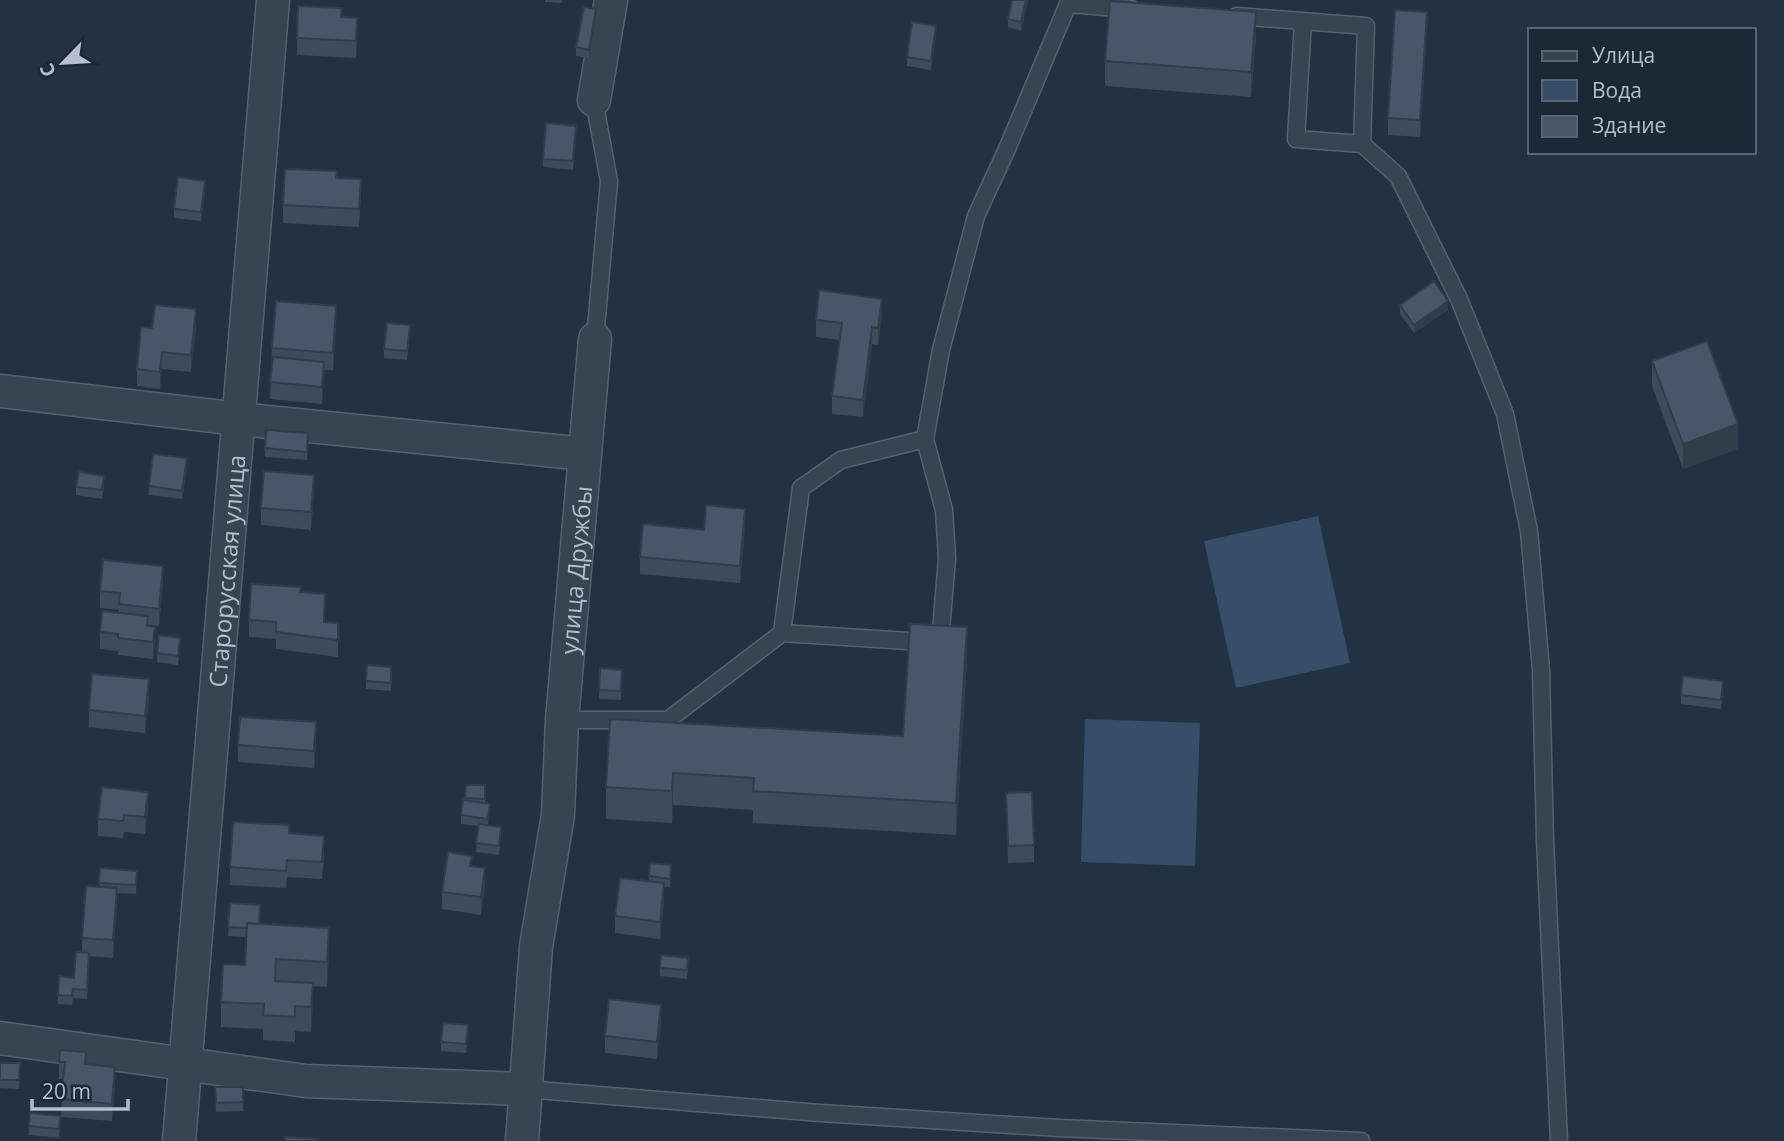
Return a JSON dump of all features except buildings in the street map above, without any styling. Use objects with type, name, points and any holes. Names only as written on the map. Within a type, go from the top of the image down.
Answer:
[{"type":"street","name":"Старорусская улица","points":[[179,1141],[273,0]]},
{"type":"street","name":"улица Дружбы","points":[[594,100],[611,0]]},
{"type":"street","name":"улица Дружбы","points":[[522,1141],[536,947],[558,815],[562,720],[595,338]]},
{"type":"street","points":[[0,391],[239,419],[585,454]]},
{"type":"street","points":[[0,1038],[306,1081],[525,1089]]},
{"type":"lane","points":[[562,720],[668,720],[782,633],[940,643],[947,558],[944,510],[925,439],[941,350],[976,216],[1068,4],[1151,10]]},
{"type":"lane","points":[[1220,15],[1366,26],[1362,144]]},
{"type":"lane","points":[[1303,21],[1296,139],[1362,144],[1398,176],[1459,299],[1506,414],[1529,531],[1541,670],[1545,840],[1559,1141]]},
{"type":"lane","name":"улица Дружбы","points":[[594,100],[609,181],[595,338]]},
{"type":"lane","points":[[782,633],[801,488],[841,460],[925,439]]},
{"type":"lane","points":[[525,1089],[1033,1126],[1361,1141]]},
{"type":"water","points":[[1318,516],[1350,663],[1236,688],[1204,541]]},
{"type":"water","points":[[1085,719],[1200,723],[1195,866],[1081,862]]}]
